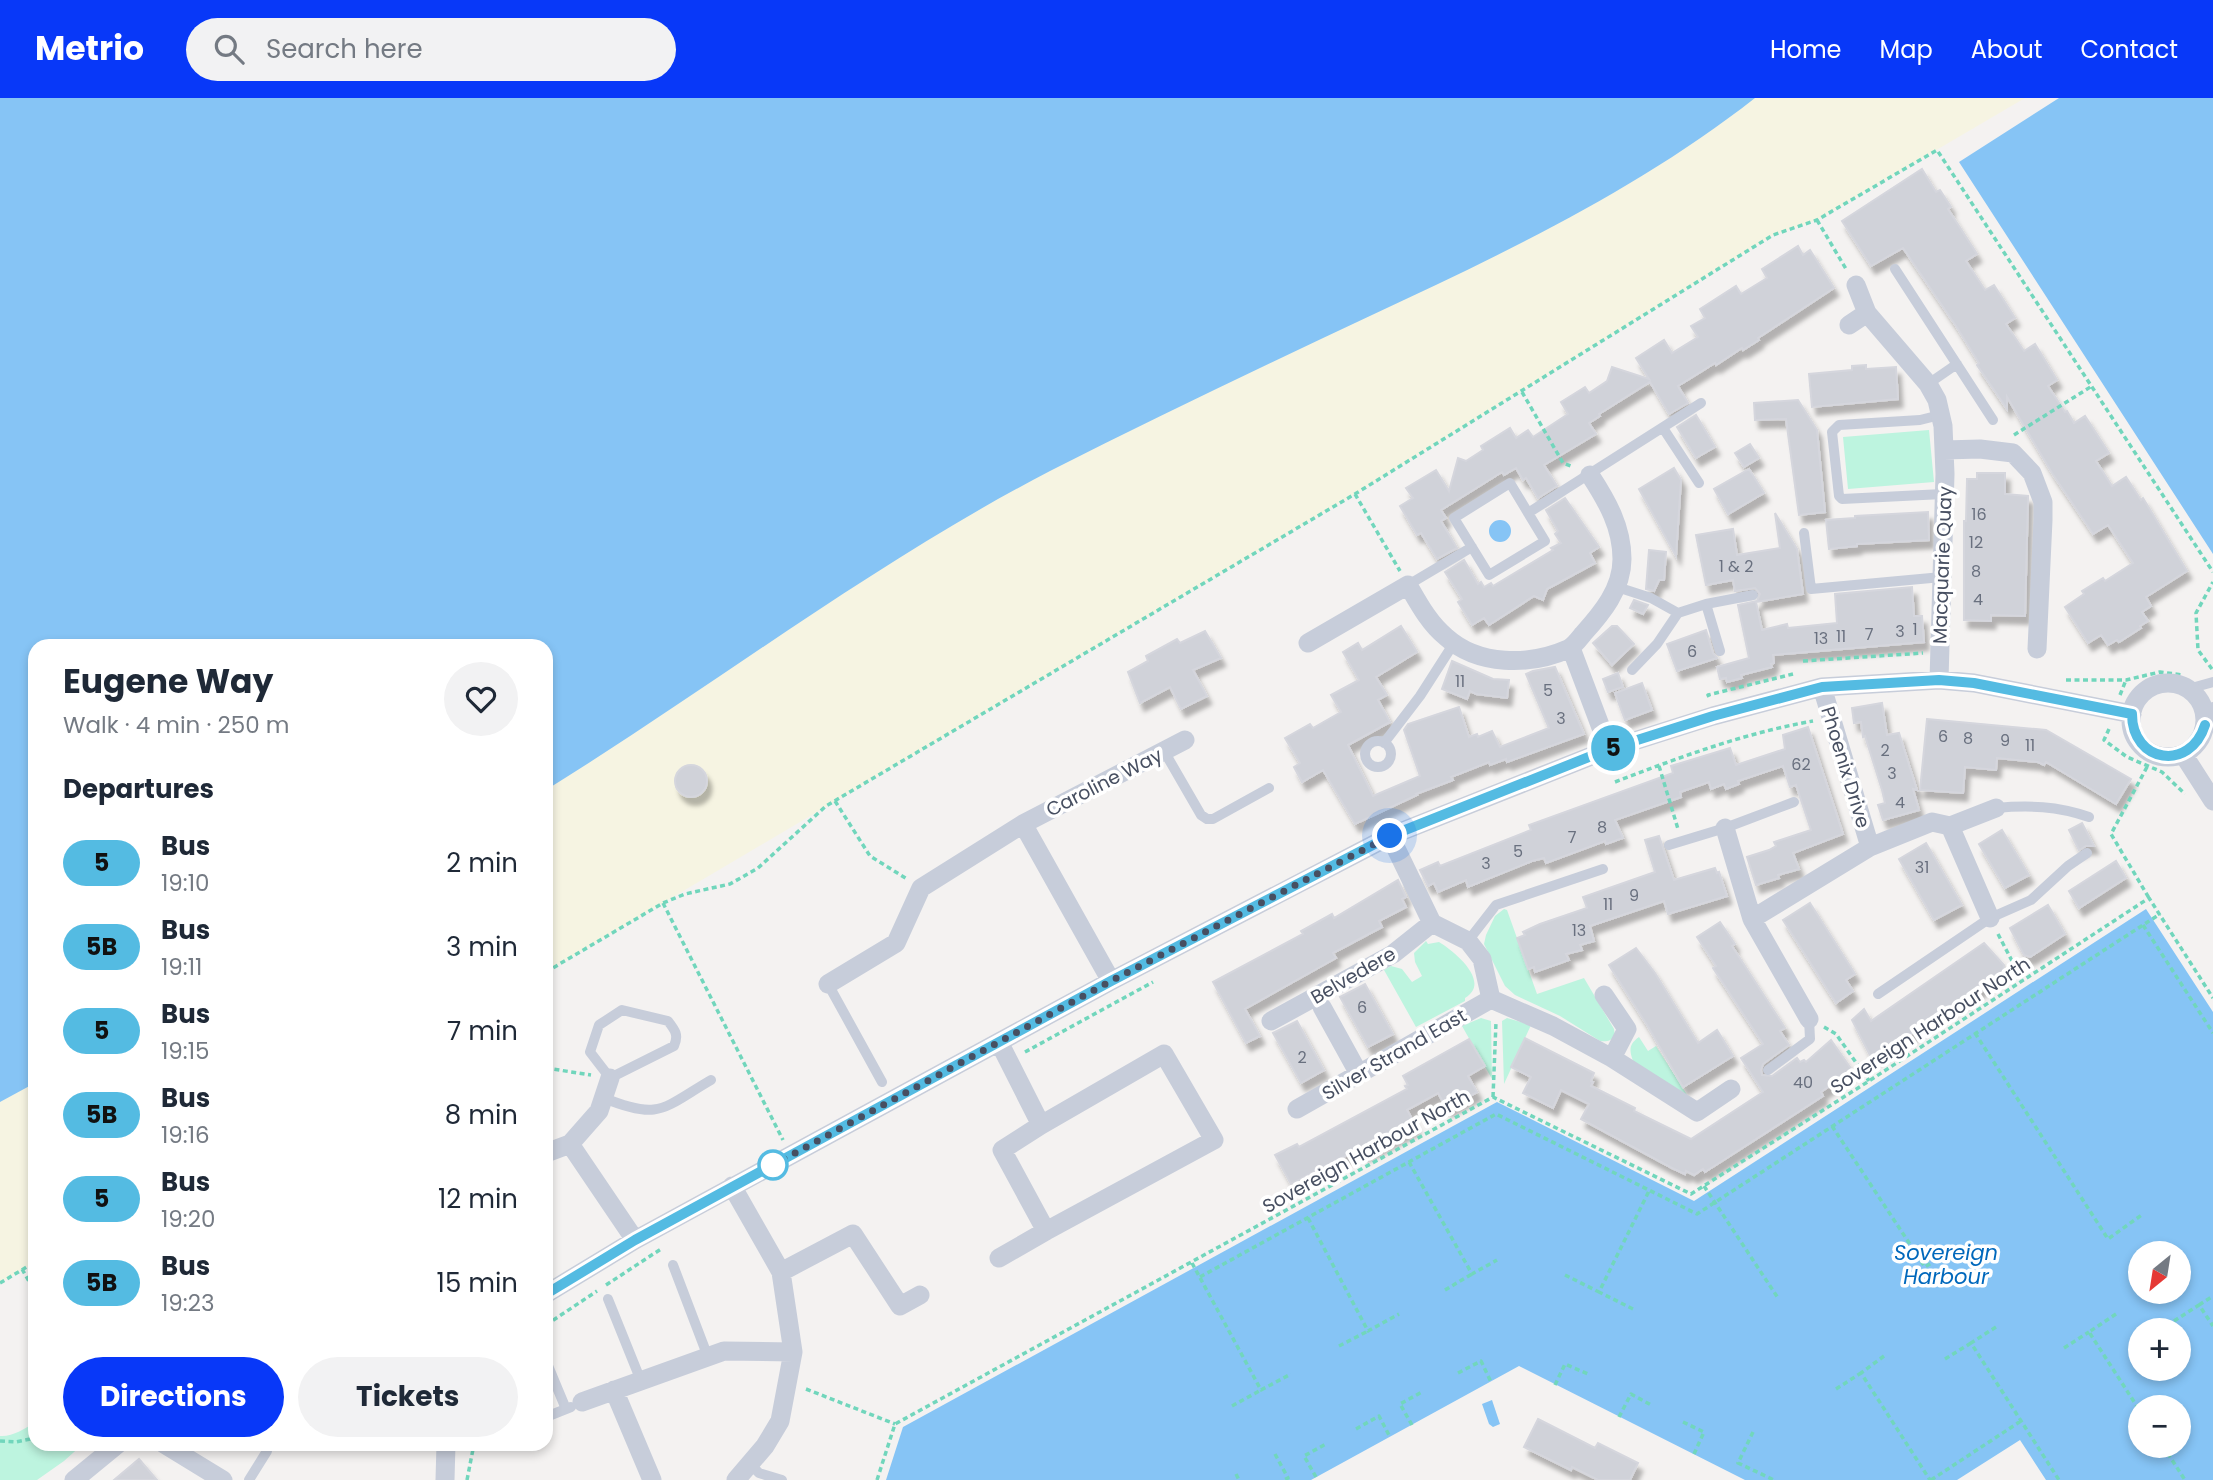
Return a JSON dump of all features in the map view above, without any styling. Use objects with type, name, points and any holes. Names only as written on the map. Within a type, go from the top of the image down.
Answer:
[{"type":"street","name":"Macquarie Quay","points":[[1856,285],[1867,313],[1928,384],[1937,400],[1944,450],[1939,680]]},
{"type":"street","points":[[1849,325],[1867,313]]},
{"type":"street","points":[[1944,450],[1980,449],[2012,453],[2032,473],[2043,502],[2037,649]]},
{"type":"street","points":[[1308,643],[1408,585],[1429,620],[1454,643],[1469,652],[1497,660],[1530,660],[1571,648],[1606,606],[1617,587],[1622,561],[1619,533],[1609,504],[1590,475]]},
{"type":"street","points":[[1571,648],[1609,749]]},
{"type":"street","points":[[553,1290],[732,1186],[1111,981],[1390,836],[1609,749],[1713,716],[1822,687],[1939,680],[1974,683],[2122,713],[2153,686],[2165,683],[2188,689],[2209,710],[2201,737],[2193,747],[2183,754],[2172,756],[2150,752],[2135,736],[2122,713]]},
{"type":"street","name":"Phoenix Drive","points":[[1822,687],[1870,847]]},
{"type":"street","name":"Caroline Way","points":[[921,888],[1023,824],[1185,740]]},
{"type":"street","points":[[2183,754],[2210,796]]},
{"type":"street","name":"Phoenix Drive","points":[[1752,919],[1870,847],[1932,822],[1951,826],[1996,808]]},
{"type":"street","name":"Caroline Way","points":[[1023,824],[1111,981]]},
{"type":"street","points":[[1951,826],[1990,918]]},
{"type":"street","points":[[1725,828],[1752,919],[1809,1019]]},
{"type":"street","points":[[1390,836],[1432,923],[1468,941],[1482,959],[1491,999],[1553,1026],[1612,1058],[1697,1112],[1731,1088]]},
{"type":"street","points":[[828,984],[896,943],[921,888]]},
{"type":"street","name":"Belvedere","points":[[1271,1021],[1393,954],[1432,923]]},
{"type":"street","points":[[1604,995],[1627,1029],[1612,1058]]},
{"type":"street","name":"Silver Strand East","points":[[1297,1109],[1491,999]]},
{"type":"street","points":[[1322,1007],[1359,1074]]},
{"type":"street","points":[[999,1042],[1041,1125]]},
{"type":"street","points":[[999,1258],[1214,1140],[1164,1054],[1002,1150],[1046,1231]]},
{"type":"street","points":[[553,1150],[570,1144],[599,1111],[610,1078]]},
{"type":"street","points":[[570,1144],[635,1240]]},
{"type":"street","points":[[732,1186],[781,1272],[793,1352],[780,1421],[765,1446],[736,1480]]},
{"type":"street","points":[[781,1272],[853,1234],[900,1306],[920,1295]]},
{"type":"street","points":[[574,1406],[724,1351],[793,1352]]},
{"type":"street","points":[[614,1391],[648,1479]]},
{"type":"street","points":[[74,1480],[109,1451]]},
{"type":"street","points":[[175,1451],[223,1480]]},
{"type":"street","points":[[445,1480],[446,1451]]},
{"type":"lane","points":[[1895,269],[1993,420]]},
{"type":"lane","points":[[1928,384],[1957,364]]},
{"type":"lane","points":[[1528,513],[1701,403]]},
{"type":"lane","points":[[1940,415],[1920,420],[1839,425],[1832,432],[1839,496],[1842,499],[1943,494]]},
{"type":"lane","points":[[1663,428],[1699,483]]},
{"type":"lane","points":[[1510,483],[1545,541],[1489,575],[1472,547],[1454,518],[1510,483]]},
{"type":"lane","points":[[1804,533],[1811,589],[1942,577]]},
{"type":"lane","points":[[1408,585],[1472,547]]},
{"type":"lane","points":[[1617,587],[1651,598],[1678,613]]},
{"type":"lane","points":[[1632,670],[1657,644],[1678,613],[1706,604],[1753,595]]},
{"type":"lane","points":[[1706,604],[1720,651]]},
{"type":"lane","points":[[1384,743],[1420,696],[1454,643]]},
{"type":"lane","points":[[2188,689],[2213,682]]},
{"type":"lane","points":[[1164,751],[1201,815],[1207,819],[1213,819],[1269,788]]},
{"type":"lane","points":[[1668,845],[1725,828],[1794,802]]},
{"type":"lane","name":"Phoenix Drive","points":[[1996,808],[2034,805],[2063,809],[2089,817]]},
{"type":"lane","points":[[1878,994],[1990,918],[2031,900],[2068,866],[2087,853]]},
{"type":"lane","points":[[1468,941],[1496,905],[1603,869]]},
{"type":"lane","points":[[828,984],[881,1082]]},
{"type":"lane","points":[[622,1010],[668,1021],[677,1032],[674,1046],[610,1078],[590,1052],[599,1024],[622,1010]]},
{"type":"lane","points":[[1768,1070],[1810,1039],[1809,1019]]},
{"type":"lane","points":[[604,1098],[631,1109],[658,1110],[711,1080]]},
{"type":"lane","points":[[673,1265],[708,1357]]},
{"type":"lane","points":[[608,1299],[641,1381]]},
{"type":"lane","points":[[553,1372],[574,1406],[553,1414]]},
{"type":"lane","points":[[249,1480],[267,1451]]},
{"type":"lane","points":[[750,1464],[759,1473],[782,1480]]},
{"type":"path","points":[[553,968],[663,903],[685,894],[730,884],[758,869],[826,806],[1355,494],[1773,235],[1817,220],[1937,150],[2213,572]]},
{"type":"path","points":[[1817,220],[1856,285]]},
{"type":"path","points":[[2010,436],[2092,386]]},
{"type":"path","points":[[1522,392],[1563,463],[1590,475]]},
{"type":"path","points":[[1355,494],[1408,585]]},
{"type":"path","points":[[2213,582],[2196,613],[2198,650],[2213,671]]},
{"type":"path","points":[[1803,661],[1940,653]]},
{"type":"path","points":[[2122,713],[2104,740],[2127,757],[2162,772],[2184,794],[2210,796]]},
{"type":"path","points":[[1615,782],[1768,729],[1831,718]]},
{"type":"path","points":[[1658,765],[1682,841]]},
{"type":"path","points":[[2147,767],[2111,834],[2213,998]]},
{"type":"path","points":[[835,801],[870,856],[921,888]]},
{"type":"path","name":"Sovereign Harbour North","points":[[895,1424],[1493,1097],[1691,1194],[1869,1082],[2149,898]]},
{"type":"path","points":[[663,903],[783,1139],[777,1162]]},
{"type":"path","points":[[1990,918],[2023,982]]},
{"type":"path","points":[[2143,925],[2213,1033]]},
{"type":"path","points":[[1010,1060],[1161,978]]},
{"type":"path","points":[[1491,999],[1496,1018],[1493,1097]]},
{"type":"path","points":[[1809,1019],[1836,1034],[1869,1082]]},
{"type":"path","points":[[1975,1033],[2108,1239],[2143,1214]]},
{"type":"path","points":[[553,1069],[610,1078]]},
{"type":"path","points":[[1832,1126],[1926,1267],[1954,1248]]},
{"type":"path","points":[[1409,1162],[1472,1274]]},
{"type":"path","points":[[1704,1186],[1777,1298]]},
{"type":"path","points":[[1599,1292],[1649,1191]]},
{"type":"path","points":[[1308,1218],[1368,1331]]},
{"type":"path","points":[[553,1320],[662,1248]]},
{"type":"path","points":[[1445,1290],[1497,1260]]},
{"type":"path","points":[[1192,1263],[1261,1390]]},
{"type":"path","points":[[0,1283],[28,1266]]},
{"type":"path","points":[[22,1269],[28,1280]]},
{"type":"path","points":[[1564,1275],[1633,1309]]},
{"type":"path","points":[[2179,1318],[2213,1296]]},
{"type":"path","points":[[2199,1305],[2213,1326]]},
{"type":"path","points":[[1339,1346],[1399,1314]]},
{"type":"path","points":[[2064,1348],[2116,1314]]},
{"type":"path","points":[[1945,1359],[1996,1327]]},
{"type":"path","points":[[2089,1332],[2130,1395]]},
{"type":"path","points":[[1970,1343],[2059,1480]]},
{"type":"path","points":[[1836,1389],[1884,1356]]},
{"type":"path","points":[[1458,1373],[1481,1361],[1491,1382]]},
{"type":"path","points":[[1556,1385],[1565,1364],[1588,1374]]},
{"type":"path","points":[[1861,1373],[1931,1480],[2021,1421]]},
{"type":"path","points":[[1232,1406],[1292,1374]]},
{"type":"path","points":[[789,1382],[895,1424],[877,1480]]},
{"type":"path","points":[[1412,1425],[1400,1404],[1422,1392]]},
{"type":"path","points":[[1619,1417],[1631,1394],[1653,1406]]},
{"type":"path","points":[[1356,1429],[1379,1416],[1390,1437]]},
{"type":"path","points":[[1683,1422],[1704,1433],[1694,1454]]},
{"type":"path","points":[[1753,1432],[1738,1462],[1774,1480]]},
{"type":"path","points":[[0,1441],[28,1439]]},
{"type":"path","points":[[1316,1477],[1304,1456],[1326,1444]]},
{"type":"path","points":[[467,1480],[473,1451]]},
{"type":"path","points":[[1275,1454],[1289,1478],[1284,1480]]},
{"type":"path","points":[[2171,1458],[2185,1480]]},
{"type":"path","points":[[1236,1474],[1239,1480]]},
{"type":"green space","points":[[1929,430],[1934,482],[1848,489],[1843,437]]},
{"type":"green space","points":[[1504,909],[1507,910],[1537,994],[1584,978],[1614,1029],[1613,1038],[1600,1041],[1560,1016],[1515,995],[1505,986],[1484,944],[1495,916]]},
{"type":"green space","points":[[1426,941],[1428,944],[1439,942],[1461,959],[1473,976],[1474,984],[1465,1001],[1416,1027],[1384,970],[1391,966],[1402,969],[1412,982],[1422,976],[1414,953]]},
{"type":"green space","points":[[1481,1018],[1491,1021],[1492,1079],[1462,1026]]},
{"type":"green space","points":[[1507,1018],[1531,1025],[1504,1084],[1502,1021]]},
{"type":"green space","points":[[1639,1037],[1648,1051],[1656,1046],[1691,1101],[1633,1061],[1631,1048]]},
{"type":"green space","points":[[28,1427],[28,1451],[75,1451],[37,1480],[0,1480],[0,1436]]},
{"type":"sand","points":[[1543,98],[2025,98],[1817,220],[1773,235],[1355,494],[553,968],[553,639],[370,639]]},
{"type":"sand","points":[[28,862],[28,1266],[0,1283],[0,880]]},
{"type":"water","points":[[0,98],[1755,98],[1665,162],[1521,243],[1130,431],[984,507],[857,585],[553,786],[553,639],[28,639],[28,1087],[0,1102]]},
{"type":"water","points":[[2059,98],[2213,98],[2213,554],[1959,162]]},
{"type":"water","points":[[1500,520],[1508,523],[1511,531],[1508,539],[1500,542],[1492,539],[1489,531],[1492,523]]},
{"type":"water","name":"Sovereign Harbour","points":[[2146,909],[2213,1012],[2213,1480],[2046,1480],[2020,1440],[1957,1480],[1745,1480],[1519,1366],[1311,1480],[886,1480],[903,1427],[1497,1102],[1694,1201]]},
{"type":"water","points":[[1492,1400],[1500,1424],[1493,1427],[1489,1424],[1482,1404]]},
{"type":"building","points":[[1922,169],[1936,192],[1940,190],[1951,207],[1948,209],[1977,254],[1966,261],[1985,290],[1994,285],[2015,318],[2006,324],[2024,351],[2035,344],[2057,380],[2048,386],[2065,412],[2067,411],[2074,423],[2085,416],[2109,453],[2096,461],[2112,486],[2126,477],[2141,500],[2143,498],[2187,571],[2146,597],[2151,606],[2142,612],[2148,621],[2119,642],[2117,640],[2108,645],[2101,635],[2088,643],[2065,607],[2084,594],[2082,591],[2103,578],[2105,581],[2133,563],[2108,525],[2093,534],[2052,473],[2007,397],[2007,409],[1977,365],[1979,363],[1956,326],[1903,248],[1871,266],[1842,221]]},
{"type":"building","points":[[1798,246],[1803,255],[1810,250],[1834,288],[1758,338],[1759,340],[1678,386],[1688,403],[1669,414],[1650,382],[1589,423],[1596,434],[1544,465],[1557,486],[1538,498],[1526,478],[1523,480],[1516,468],[1504,475],[1502,472],[1441,510],[1446,518],[1441,521],[1457,548],[1437,559],[1421,533],[1417,535],[1400,506],[1413,498],[1406,488],[1436,470],[1449,491],[1458,458],[1466,461],[1483,450],[1481,446],[1510,428],[1516,438],[1528,430],[1533,437],[1568,414],[1561,402],[1585,387],[1589,393],[1607,381],[1612,367],[1649,379],[1636,358],[1664,340],[1672,353],[1698,337],[1691,326],[1705,318],[1700,309],[1736,286],[1741,294],[1767,278],[1762,269]]},
{"type":"building","points":[[1866,365],[1866,369],[1896,367],[1898,399],[1812,407],[1809,374],[1852,370],[1852,366]]},
{"type":"building","points":[[1798,400],[1817,430],[1825,512],[1799,515],[1786,419],[1755,420],[1754,403]]},
{"type":"building","points":[[1696,415],[1715,447],[1696,458],[1677,427]]},
{"type":"building","points":[[1750,444],[1759,458],[1744,467],[1735,453]]},
{"type":"building","points":[[1674,468],[1681,480],[1676,556],[1639,489]]},
{"type":"building","points":[[1749,469],[1764,493],[1728,514],[1714,489]]},
{"type":"building","points":[[1977,473],[2005,473],[2005,494],[2028,496],[2025,616],[1991,615],[1991,621],[1964,620],[1964,521],[1967,479],[1977,479]]},
{"type":"building","points":[[1565,498],[1599,547],[1590,553],[1595,563],[1547,589],[1543,600],[1534,596],[1489,625],[1484,618],[1472,625],[1458,602],[1462,599],[1445,572],[1464,560],[1478,584],[1481,582],[1484,587],[1491,583],[1493,586],[1553,550],[1551,548],[1561,543],[1555,534],[1558,531],[1546,510]]},
{"type":"building","points":[[1928,512],[1929,540],[1857,544],[1829,549],[1826,520]]},
{"type":"building","points":[[1775,513],[1797,549],[1803,594],[1756,602],[1762,630],[1787,624],[1788,628],[1837,623],[1835,594],[1912,587],[1914,616],[1922,616],[1924,642],[1773,655],[1772,667],[1741,675],[1742,678],[1727,682],[1726,678],[1720,679],[1717,667],[1749,658],[1738,605],[1757,601],[1760,594],[1755,588],[1735,591],[1733,580],[1706,585],[1696,535],[1733,529],[1737,555],[1780,548]]},
{"type":"building","points":[[1649,550],[1666,552],[1664,580],[1659,580],[1654,591],[1646,589]]},
{"type":"building","points":[[1634,600],[1648,605],[1643,614],[1630,608]]},
{"type":"building","points":[[1401,626],[1417,652],[1376,677],[1387,695],[1378,700],[1390,722],[1348,745],[1373,796],[1420,776],[1404,730],[1408,724],[1459,707],[1469,737],[1477,734],[1478,737],[1492,731],[1500,747],[1549,728],[1526,674],[1533,671],[1555,667],[1584,734],[1507,762],[1506,759],[1490,765],[1489,762],[1451,777],[1453,780],[1416,794],[1355,824],[1323,770],[1302,782],[1294,767],[1300,763],[1285,738],[1310,724],[1313,728],[1341,712],[1331,695],[1359,680],[1343,652],[1358,643],[1362,650]]},
{"type":"building","points":[[1612,626],[1617,626],[1634,644],[1612,665],[1593,643]]},
{"type":"building","points":[[1706,630],[1717,658],[1677,671],[1667,644]]},
{"type":"building","points":[[1205,631],[1221,658],[1193,670],[1207,696],[1181,709],[1170,687],[1140,703],[1128,672],[1148,661],[1146,656],[1177,639],[1180,643]]},
{"type":"building","points":[[1452,661],[1493,679],[1509,680],[1507,698],[1470,691],[1467,699],[1442,689]]},
{"type":"building","points":[[1618,673],[1623,687],[1608,692],[1603,679]]},
{"type":"building","points":[[1642,683],[1652,710],[1625,720],[1615,693]]},
{"type":"building","points":[[1882,703],[1887,735],[1899,733],[1917,790],[1913,789],[1919,810],[1883,820],[1878,805],[1885,803],[1882,790],[1865,736],[1863,737],[1861,722],[1854,723],[1852,708]]},
{"type":"building","points":[[1927,719],[2046,730],[2131,779],[2116,804],[2046,762],[2044,765],[1997,758],[1996,770],[1965,767],[1963,793],[1920,790]]},
{"type":"building","points":[[1808,727],[1843,834],[1793,853],[1799,869],[1778,875],[1779,878],[1756,885],[1747,857],[1769,850],[1776,846],[1774,842],[1811,830],[1796,785],[1790,787],[1783,766],[1738,781],[1739,784],[1726,789],[1724,784],[1711,789],[1709,782],[1680,792],[1681,797],[1615,820],[1623,838],[1606,844],[1605,841],[1546,863],[1544,858],[1532,861],[1468,887],[1466,880],[1438,892],[1434,883],[1428,886],[1420,870],[1438,862],[1440,866],[1531,830],[1529,825],[1673,773],[1671,766],[1730,748],[1736,765],[1785,749],[1783,735]]},
{"type":"building","points":[[691,765],[702,770],[707,781],[702,792],[691,797],[680,792],[675,781],[680,770]]},
{"type":"building","points":[[2082,823],[2094,846],[2079,850],[2069,830]]},
{"type":"building","points":[[2002,830],[2029,875],[2005,888],[1979,844]]},
{"type":"building","points":[[1659,836],[1674,880],[1715,868],[1717,873],[1719,872],[1727,896],[1668,914],[1664,901],[1590,926],[1594,941],[1580,945],[1582,950],[1566,954],[1569,960],[1535,972],[1534,967],[1528,969],[1517,938],[1540,924],[1587,908],[1583,897],[1655,872],[1645,840]]},
{"type":"building","points":[[1926,843],[1962,905],[1934,920],[1899,859]]},
{"type":"building","points":[[2116,861],[2126,878],[2079,908],[2069,891]]},
{"type":"building","points":[[1398,880],[1406,897],[1402,899],[1406,907],[1379,921],[1382,927],[1333,953],[1336,958],[1245,1009],[1260,1036],[1246,1043],[1213,982],[1303,934],[1301,931],[1332,914],[1334,918]]},
{"type":"building","points":[[1810,903],[1855,974],[1846,980],[1853,991],[1836,1003],[1783,920]]},
{"type":"building","points":[[2048,905],[2065,934],[2030,957],[2024,955],[2010,928]]},
{"type":"building","points":[[1720,922],[1735,944],[1732,946],[1785,1028],[1780,1031],[1789,1045],[1763,1064],[1762,1075],[1772,1076],[1797,1058],[1800,1062],[1806,1062],[1831,1040],[1852,1070],[1821,1092],[1823,1096],[1705,1172],[1703,1169],[1694,1175],[1672,1168],[1581,1119],[1589,1104],[1561,1090],[1553,1108],[1523,1093],[1531,1077],[1511,1067],[1525,1038],[1594,1073],[1591,1086],[1691,1139],[1763,1092],[1741,1058],[1763,1044],[1713,968],[1716,966],[1697,937]]},
{"type":"building","points":[[1984,943],[2004,965],[2003,974],[1872,1059],[1852,1020],[1864,1009],[1871,1021]]},
{"type":"building","points":[[1636,948],[1655,973],[1698,1043],[1717,1030],[1733,1056],[1683,1087],[1609,965]]},
{"type":"building","points":[[1365,984],[1393,1034],[1368,1047],[1340,997]]},
{"type":"building","points":[[1297,1021],[1324,1070],[1301,1083],[1273,1033]]},
{"type":"building","points":[[1469,1039],[1485,1066],[1468,1076],[1477,1092],[1447,1109],[1438,1093],[1407,1110],[1416,1126],[1364,1154],[1361,1148],[1291,1184],[1275,1155],[1297,1144],[1299,1147],[1407,1089],[1405,1086],[1408,1085],[1403,1076]]},
{"type":"building","points":[[1538,1419],[1595,1448],[1598,1443],[1638,1463],[1630,1480],[1598,1480],[1524,1447]]},
{"type":"building","points":[[139,1459],[157,1480],[114,1480]]},
{"type":"bus line","name":"5","points":[[553,1290],[732,1186],[866,1116],[1111,981],[1390,836],[1609,749],[1713,716],[1822,687],[1939,680],[1974,683],[2132,714],[2135,736],[2150,752],[2161,756],[2183,754],[2193,747],[2201,737],[2205,725]]},
{"type":"route","points":[[773,1165],[1111,981],[1390,836]]}]
